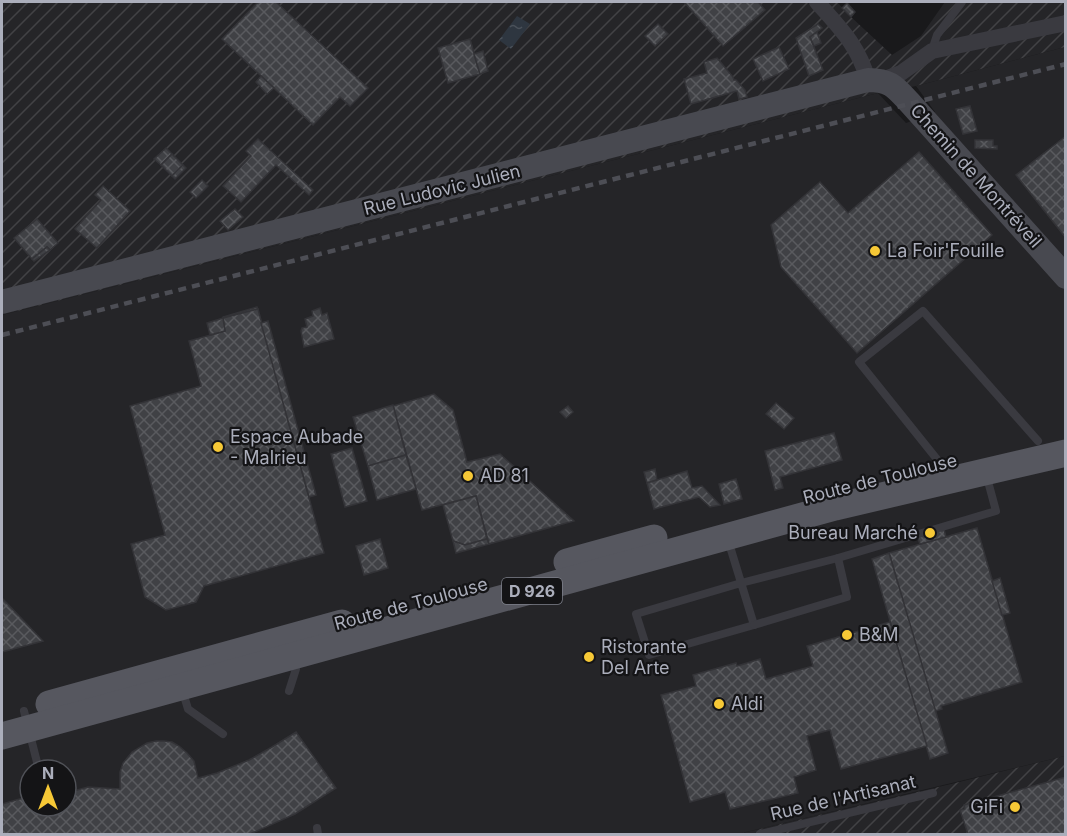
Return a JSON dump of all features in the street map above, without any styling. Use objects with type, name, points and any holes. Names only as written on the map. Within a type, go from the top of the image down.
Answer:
[{"type":"main road","name":"Chemin de Montréveil","points":[[875,80],[894,87],[910,103],[1065,277]]},
{"type":"main road","name":"Rue Ludovic Julien","points":[[2,302],[875,80]]},
{"type":"main road","name":"Route de Toulouse","points":[[18,719],[290,647],[831,490],[1065,434]]},
{"type":"main road","name":"D 926","points":[[290,647],[726,537],[835,507],[1065,453]]},
{"type":"main road","name":"D 926","points":[[2,736],[18,719]]},
{"type":"street","points":[[817,2],[846,34],[875,80],[901,73],[932,51],[1065,23]]},
{"type":"lane","points":[[932,51],[937,35],[962,2]]},
{"type":"lane","points":[[940,463],[859,362],[923,311],[1038,441]]},
{"type":"lane","points":[[838,558],[847,597],[650,654],[636,614],[996,511],[986,472]]},
{"type":"lane","points":[[726,537],[754,625]]},
{"type":"lane","points":[[289,691],[296,669],[290,647]]},
{"type":"lane","points":[[179,678],[188,709],[223,734]]},
{"type":"lane","points":[[18,719],[34,758]]},
{"type":"lane","name":"Rue de l'Artisanat","points":[[760,834],[933,794]]},
{"type":"shaded area","points":[[2,2],[837,2],[892,55],[921,36],[945,2],[1065,2],[1065,47],[2,315]]},
{"type":"shaded area","points":[[1065,47],[1065,756],[738,834],[2,834],[2,315],[878,93],[906,123],[935,112],[916,86]]},
{"type":"shaded area","points":[[1065,756],[1065,834],[738,834],[951,784]]},
{"type":"water","points":[[517,16],[530,24],[511,49],[499,40]]},
{"type":"building","points":[[258,2],[276,2],[368,88],[350,106],[340,97],[313,125],[222,39]]},
{"type":"building","points":[[684,2],[758,2],[765,10],[723,46]]},
{"type":"building","points":[[847,3],[855,12],[851,17],[842,8]]},
{"type":"building","points":[[658,24],[668,34],[655,46],[645,36]]},
{"type":"building","points":[[818,24],[822,28],[810,37],[823,70],[809,76],[796,38]]},
{"type":"building","points":[[817,32],[821,43],[814,46],[810,37]]},
{"type":"building","points":[[470,39],[480,74],[448,83],[438,48]]},
{"type":"building","points":[[779,47],[789,69],[763,81],[753,59]]},
{"type":"building","points":[[483,51],[488,71],[480,74],[474,54]]},
{"type":"building","points":[[717,58],[745,90],[747,97],[739,99],[737,91],[691,104],[684,79],[707,73],[704,62]]},
{"type":"building","points":[[261,76],[274,88],[267,94],[256,82]]},
{"type":"building","points":[[970,106],[977,131],[963,134],[956,109]]},
{"type":"building","points":[[1066,136],[1066,238],[1016,175]]},
{"type":"building","points":[[258,139],[313,190],[309,195],[276,165],[241,202],[223,186],[251,156],[246,151]]},
{"type":"building","points":[[975,140],[993,140],[993,146],[997,146],[997,149],[975,148]]},
{"type":"building","points":[[166,148],[172,154],[161,165],[154,159]]},
{"type":"building","name":"La Foir'Fouille","points":[[919,152],[992,235],[857,353],[781,267],[771,225],[820,182],[848,213]]},
{"type":"building","points":[[172,154],[183,165],[172,176],[161,165]]},
{"type":"building","points":[[183,165],[186,168],[175,179],[172,176]]},
{"type":"building","points":[[202,180],[208,186],[196,198],[190,192]]},
{"type":"building","points":[[103,186],[130,211],[97,248],[75,229],[101,200],[95,195]]},
{"type":"building","points":[[235,209],[243,217],[228,230],[220,221]]},
{"type":"building","points":[[37,219],[58,243],[50,250],[47,247],[32,259],[14,238]]},
{"type":"building","points":[[47,247],[50,250],[34,261],[32,259]]},
{"type":"building","points":[[257,307],[258,309],[223,318],[223,317]]},
{"type":"building","points":[[320,308],[322,315],[327,313],[334,339],[304,347],[301,331],[302,328],[307,327],[305,319],[313,316],[312,311]]},
{"type":"building","name":"Espace Aubade - Malrieu","points":[[258,309],[324,553],[204,586],[196,602],[166,610],[145,597],[131,544],[165,535],[130,406],[201,386],[189,341],[225,331],[223,318]]},
{"type":"building","points":[[223,318],[225,331],[210,335],[207,323]]},
{"type":"building","points":[[268,321],[316,495],[309,497],[261,323]]},
{"type":"building","name":"AD 81","points":[[434,394],[453,410],[467,462],[500,454],[574,521],[489,544],[476,496],[422,510],[393,406]]},
{"type":"building","points":[[776,403],[794,418],[784,429],[766,414]]},
{"type":"building","points":[[393,405],[406,455],[368,466],[353,417]]},
{"type":"building","points":[[568,406],[573,412],[566,418],[560,412]]},
{"type":"building","points":[[834,433],[842,460],[780,477],[783,488],[775,490],[765,451]]},
{"type":"building","points":[[352,448],[367,501],[345,507],[331,454]]},
{"type":"building","points":[[406,455],[416,489],[377,500],[368,466]]},
{"type":"building","points":[[655,469],[657,480],[647,483],[644,472]]},
{"type":"building","points":[[687,471],[692,488],[702,486],[720,505],[710,507],[699,497],[654,509],[647,483]]},
{"type":"building","points":[[736,479],[742,499],[724,504],[719,484]]},
{"type":"building","points":[[476,496],[487,539],[465,545],[453,541],[443,505]]},
{"type":"building","points":[[977,528],[1022,682],[941,706],[942,709],[935,711],[889,553]]},
{"type":"building","points":[[944,529],[946,537],[920,544],[917,536]]},
{"type":"building","points":[[380,539],[388,568],[364,575],[356,546]]},
{"type":"building","points":[[487,539],[489,544],[456,553],[453,541],[465,545]]},
{"type":"building","points":[[889,553],[948,753],[930,759],[872,559]]},
{"type":"building","points":[[1000,578],[1010,613],[1002,615],[992,581]]},
{"type":"building","points":[[2,598],[43,641],[2,652]]},
{"type":"building","points":[[890,622],[927,746],[841,769],[830,730],[807,736],[816,770],[794,777],[798,793],[730,809],[725,792],[690,802],[661,695],[696,686],[693,675],[736,663],[737,666],[760,659],[766,679],[813,666],[807,646]]},
{"type":"building","points":[[296,732],[336,788],[295,814],[250,834],[2,834],[2,804],[18,799],[18,818],[78,818],[78,790],[88,787],[120,789],[120,772],[123,763],[132,752],[147,743],[164,741],[179,746],[194,761],[198,778],[249,760]]},
{"type":"building","name":"GiFi","points":[[1066,777],[1066,834],[968,834],[960,810],[965,809],[964,805]]},
{"type":"railway","points":[[2,335],[1066,64]]},
{"type":"place","name":"La Foir'Fouille","points":[[875,251]]},
{"type":"place","name":"Espace Aubade - Malrieu","points":[[218,447]]},
{"type":"place","name":"AD 81","points":[[468,476]]},
{"type":"place","name":"Bureau Marché","points":[[930,533]]},
{"type":"place","name":"B&M","points":[[847,635]]},
{"type":"place","name":"Ristorante Del Arte","points":[[589,657]]},
{"type":"place","name":"Aldi","points":[[719,704]]},
{"type":"place","name":"GiFi","points":[[1015,807]]}]
